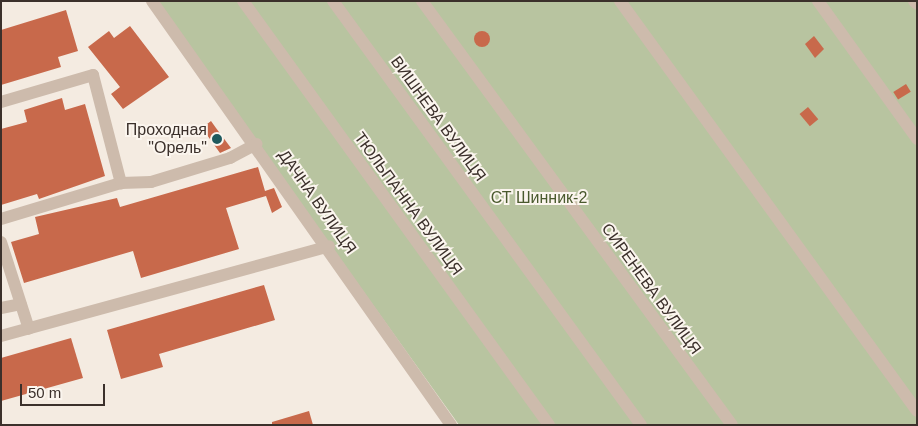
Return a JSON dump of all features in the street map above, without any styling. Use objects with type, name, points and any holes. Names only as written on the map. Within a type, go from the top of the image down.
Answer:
[{"type":"street","name":"ДАЧНА ВУЛИЦЯ","points":[[152,1],[329,246],[451,425]]},
{"type":"street","name":"ТЮЛЬПАННА ВУЛИЦЯ","points":[[243,1],[548,425]]},
{"type":"street","name":"ВИШНЕВА ВУЛИЦЯ","points":[[333,1],[640,425]]},
{"type":"street","name":"СИРЕНЕВА ВУЛИЦЯ","points":[[422,1],[732,425]]},
{"type":"street","points":[[620,1],[917,411]]},
{"type":"street","points":[[818,1],[917,139]]},
{"type":"street","points":[[1,102],[93,75],[121,183]]},
{"type":"street","points":[[1,219],[121,183],[151,182],[230,158],[256,144]]},
{"type":"street","points":[[1,242],[29,329]]},
{"type":"street","points":[[1,336],[329,246]]},
{"type":"street","points":[[1,308],[21,304]]},
{"type":"green space","name":"СТ Шинник-2","points":[[155,1],[917,1],[917,425],[459,425]]},
{"type":"building","points":[[66,10],[78,51],[58,57],[61,67],[1,85],[1,30]]},
{"type":"building","points":[[130,26],[169,77],[123,109],[111,94],[120,87],[88,47],[109,31],[114,38]]},
{"type":"building","points":[[482,31],[488,33],[490,39],[488,45],[482,47],[476,45],[474,39],[476,33]]},
{"type":"building","points":[[814,36],[824,49],[815,58],[805,44]]},
{"type":"building","points":[[906,84],[911,92],[898,100],[893,92]]},
{"type":"building","points":[[62,98],[65,110],[85,104],[105,176],[39,199],[37,194],[1,205],[1,129],[27,122],[24,110]]},
{"type":"building","points":[[808,107],[818,119],[810,126],[800,114]]},
{"type":"building","name":"Проходная \"Орель\"","points":[[211,121],[231,148],[220,153],[202,128]]},
{"type":"building","points":[[258,167],[265,191],[274,188],[282,207],[272,213],[266,196],[226,208],[239,249],[141,278],[133,251],[24,283],[11,242],[39,234],[35,217],[117,198],[120,207]]},
{"type":"building","points":[[264,285],[275,320],[159,354],[163,367],[121,379],[107,330]]},
{"type":"building","points":[[71,338],[83,378],[1,401],[1,358]]},
{"type":"building","points":[[309,411],[313,425],[272,425],[272,422]]},
{"type":"place","name":"Проходная \"Орель\"","points":[[217,139]]}]
